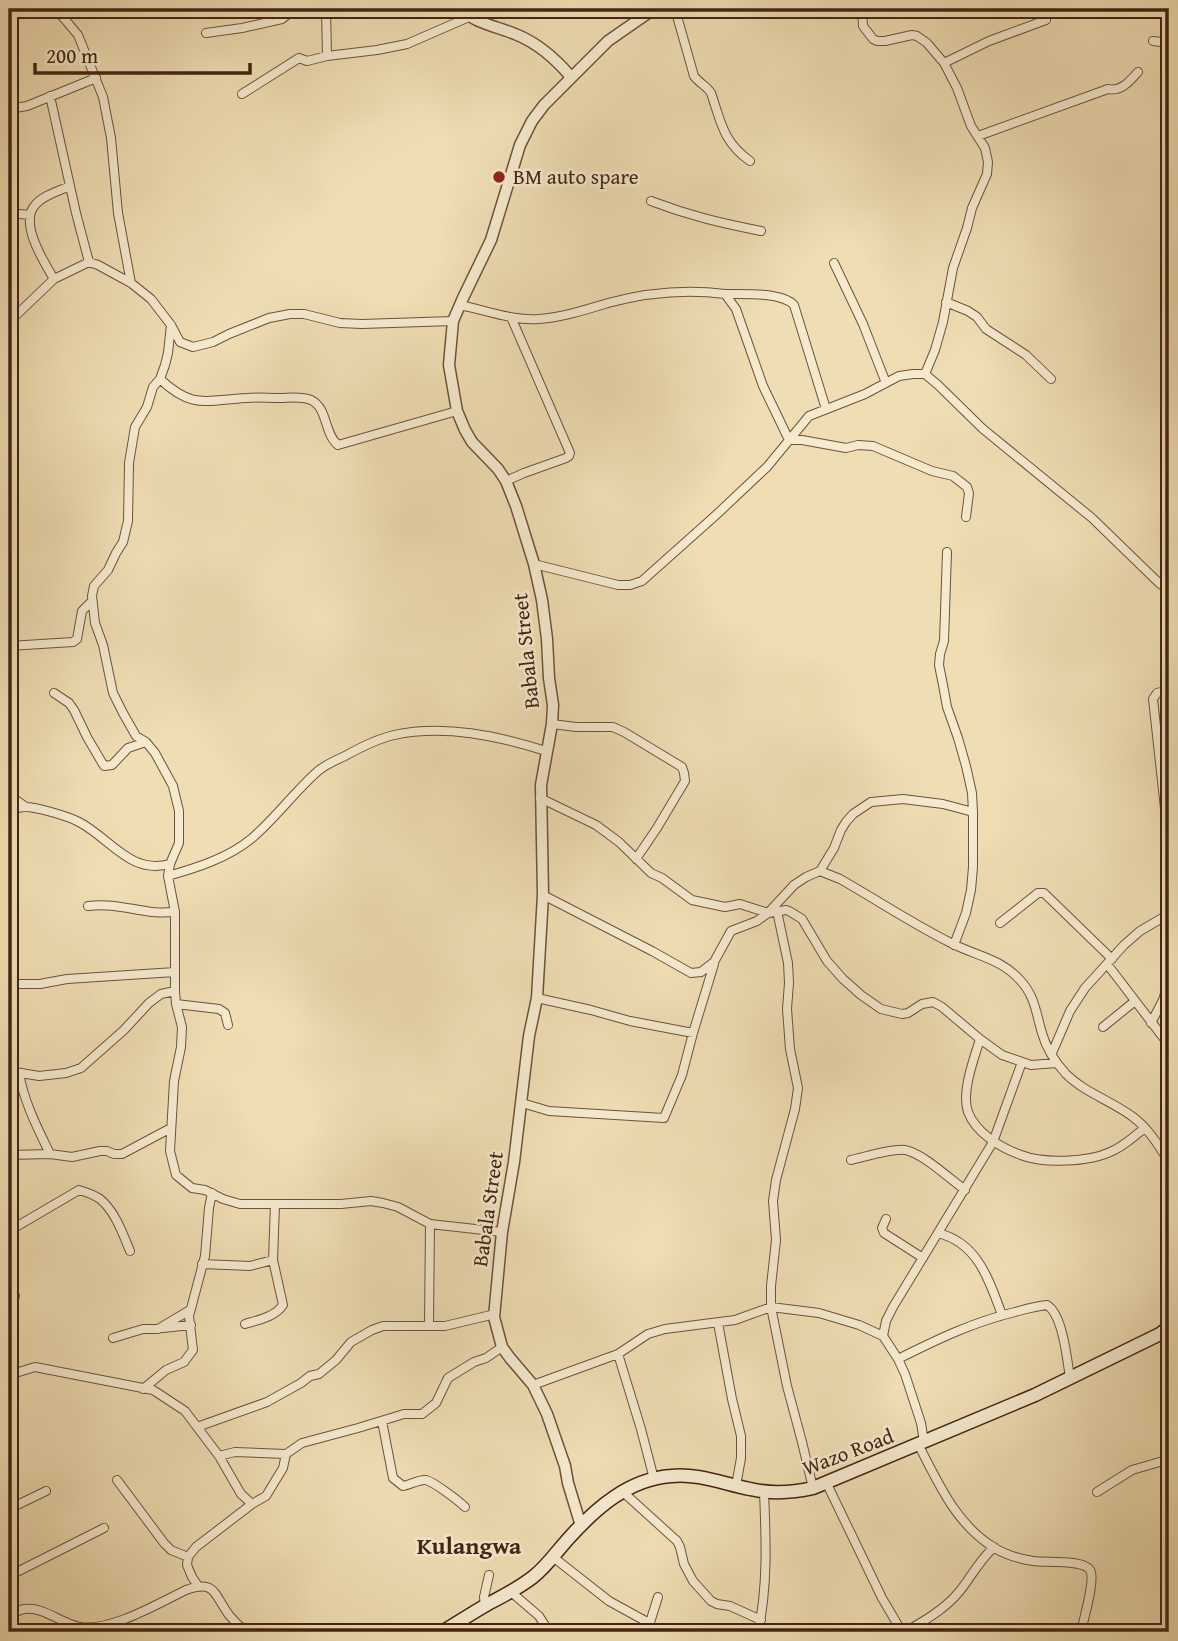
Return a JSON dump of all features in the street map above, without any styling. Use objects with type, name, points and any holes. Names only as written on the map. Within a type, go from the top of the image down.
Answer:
[{"type":"main road","name":"Wazo Road","points":[[442,1632],[535,1576],[604,1502],[623,1492],[654,1479],[684,1475],[764,1492],[793,1492],[827,1484],[992,1414],[1160,1335],[1169,1327]]},
{"type":"street","points":[[51,9],[62,16],[78,34],[108,117],[118,213],[131,283]]},
{"type":"street","points":[[205,33],[242,29],[282,19],[289,9]]},
{"type":"street","points":[[326,9],[327,56]]},
{"type":"street","name":"Babala Street","points":[[581,1525],[548,1414],[533,1385],[502,1347],[495,1314],[502,1232],[514,1163],[529,1036],[537,998],[543,895],[540,798],[553,705],[547,639],[534,564],[516,506],[498,469],[472,442],[465,430],[457,411],[449,365],[453,321],[491,240],[520,145],[532,121],[544,104],[608,41],[654,9]]},
{"type":"street","points":[[675,9],[694,76],[711,93],[729,142],[750,161]]},
{"type":"street","points":[[862,9],[863,26],[877,41],[918,36],[944,63],[957,88],[971,126],[985,148],[988,162],[987,174],[972,208],[953,268],[938,340],[925,374]]},
{"type":"street","points":[[242,94],[299,58],[307,61],[407,44],[465,13],[538,45],[571,77]]},
{"type":"street","points":[[944,63],[989,41],[1046,20]]},
{"type":"street","points":[[1153,41],[1169,43]]},
{"type":"street","points":[[978,136],[1108,89],[1115,90],[1127,84],[1138,72]]},
{"type":"street","points":[[9,109],[27,106],[96,78]]},
{"type":"street","points":[[50,96],[89,262]]},
{"type":"street","points":[[54,279],[34,239],[29,220],[36,203],[70,186]]},
{"type":"street","points":[[652,201],[712,221],[761,231]]},
{"type":"street","points":[[9,213],[30,215]]},
{"type":"street","points":[[9,322],[54,279],[89,262],[131,283],[151,299],[180,342],[192,347],[213,342],[269,318],[290,314],[362,324],[453,321]]},
{"type":"street","points":[[834,263],[858,313],[886,383]]},
{"type":"street","points":[[460,305],[511,317],[536,319],[578,313],[647,295],[684,291],[747,293],[788,299],[794,305],[826,409]]},
{"type":"street","points":[[725,294],[736,309],[764,386],[789,440]]},
{"type":"street","points":[[946,302],[977,317],[986,329],[1026,355],[1051,379]]},
{"type":"street","points":[[506,481],[566,458],[570,453],[511,317]]},
{"type":"street","points":[[171,325],[168,354],[160,379],[153,387],[147,407],[135,427],[129,463],[128,521],[122,542],[108,570],[94,586],[92,601],[113,692],[136,736],[155,753],[173,786],[179,811],[179,843],[168,876],[175,912],[176,1004],[182,1027],[174,1081],[170,1151],[176,1175],[192,1188],[205,1190],[240,1204],[341,1204],[371,1201],[398,1207],[430,1224],[502,1232]]},
{"type":"street","points":[[534,564],[618,585],[642,581],[767,467],[809,416],[905,375],[925,374],[983,429],[1092,518],[1169,590]]},
{"type":"street","points":[[160,379],[177,393],[199,402],[246,398],[304,398],[314,401],[321,409],[333,441],[338,445],[457,411]]},
{"type":"street","points":[[789,440],[846,448],[858,445],[873,446],[932,471],[953,476],[967,487],[969,492],[966,517]]},
{"type":"street","points":[[947,552],[940,665],[947,707],[972,793],[971,890],[954,945]]},
{"type":"street","points":[[9,646],[73,642],[82,611],[92,601]]},
{"type":"street","points":[[1169,690],[1157,693],[1153,699],[1169,845]]},
{"type":"street","points":[[54,693],[74,710],[86,737],[104,766],[113,765],[128,748],[146,743]]},
{"type":"street","points":[[552,724],[612,727],[681,767],[685,781],[636,859]]},
{"type":"street","points":[[168,876],[234,850],[250,840],[319,770],[366,745],[395,735],[463,732],[514,741],[546,751]]},
{"type":"street","points":[[9,740],[15,747],[9,765]]},
{"type":"street","points":[[9,795],[26,807],[79,822],[142,865],[158,867],[170,864]]},
{"type":"street","points":[[540,798],[596,825],[619,842],[651,873],[692,900],[725,907],[740,904],[802,919],[827,961],[843,979],[881,1009],[902,1014],[922,1004],[933,1002],[1002,1055],[1031,1065],[1057,1063]]},
{"type":"street","points":[[813,1488],[787,1387],[771,1307],[776,1240],[773,1201],[798,1087],[790,1049],[788,963],[777,911],[782,897],[800,881],[820,871],[846,822],[871,802],[903,799],[943,804],[972,812]]},
{"type":"street","points":[[9,810],[26,807]]},
{"type":"street","points":[[820,871],[954,945],[991,958],[1009,969],[1031,994],[1037,1007],[1041,1032],[1057,1063],[1084,1088],[1132,1116],[1158,1144],[1169,1163]]},
{"type":"street","points":[[1000,923],[1038,892],[1044,893],[1109,962],[1168,1045]]},
{"type":"street","points":[[543,895],[691,973],[701,972],[714,962]]},
{"type":"street","points":[[522,1103],[549,1111],[664,1118],[682,1075],[714,962],[732,932],[777,911],[782,897]]},
{"type":"street","points":[[89,906],[101,904],[152,912],[175,912]]},
{"type":"street","points":[[1052,1054],[1070,1011],[1085,988],[1124,944],[1169,914]]},
{"type":"street","points":[[9,984],[40,984],[68,979],[175,972]]},
{"type":"street","points":[[1152,1023],[1169,981]]},
{"type":"street","points":[[9,1071],[39,1076],[66,1073],[81,1068],[124,1030],[149,1003],[161,994],[175,991]]},
{"type":"street","points":[[537,998],[692,1033]]},
{"type":"street","points":[[1103,1027],[1135,1001]]},
{"type":"street","points":[[176,1004],[219,1009],[225,1013],[228,1025]]},
{"type":"street","points":[[980,1039],[970,1076],[967,1104],[976,1125],[993,1142],[1022,1156],[1039,1159],[1087,1158],[1110,1153],[1145,1128]]},
{"type":"street","points":[[883,1336],[886,1321],[993,1142],[1022,1062]]},
{"type":"street","points":[[19,1073],[29,1110],[50,1154]]},
{"type":"street","points":[[9,1155],[50,1154],[72,1157],[100,1151],[121,1154],[171,1128]]},
{"type":"street","points":[[850,1160],[897,1150],[908,1151],[922,1158],[965,1190]]},
{"type":"street","points":[[9,1231],[79,1190],[99,1198],[106,1205],[130,1251]]},
{"type":"street","points":[[143,1389],[166,1370],[184,1362],[191,1354],[193,1345],[190,1310],[205,1256],[212,1193]]},
{"type":"street","points":[[245,1324],[268,1317],[281,1310],[283,1305],[273,1261],[275,1204]]},
{"type":"street","points":[[886,1219],[882,1228],[884,1233],[923,1258]]},
{"type":"street","points":[[429,1326],[430,1224]]},
{"type":"street","points":[[938,1233],[960,1241],[977,1260],[1002,1315]]},
{"type":"street","points":[[202,1264],[250,1266],[273,1261]]},
{"type":"street","points":[[9,1284],[15,1296]]},
{"type":"street","points":[[898,1359],[940,1337],[1002,1315],[1041,1306],[1051,1307],[1063,1339],[1070,1378]]},
{"type":"street","points":[[533,1385],[618,1354],[648,1335],[665,1329],[718,1323],[771,1307],[819,1313],[859,1325],[883,1336],[898,1359],[914,1400],[921,1443],[946,1498],[960,1517],[994,1547],[1016,1557],[1032,1561],[1076,1564],[1091,1570],[1081,1632]]},
{"type":"street","points":[[158,1329],[190,1310]]},
{"type":"street","points":[[197,1427],[267,1402],[310,1376],[319,1374],[336,1360],[351,1342],[372,1330],[383,1326],[445,1326],[495,1314]]},
{"type":"street","points":[[718,1323],[741,1436],[741,1458],[736,1486]]},
{"type":"street","points":[[113,1338],[143,1329],[191,1325]]},
{"type":"street","points":[[219,1456],[235,1452],[286,1454],[302,1443],[404,1414],[422,1414],[436,1403],[448,1378],[502,1347]]},
{"type":"street","points":[[618,1354],[654,1479]]},
{"type":"street","points":[[9,1376],[35,1367],[153,1390],[186,1411],[219,1456],[241,1494],[252,1504]]},
{"type":"street","points":[[382,1421],[393,1478],[403,1486],[428,1480],[465,1507]]},
{"type":"street","points":[[198,1586],[187,1565],[188,1557],[196,1546],[266,1496],[283,1468],[286,1454]]},
{"type":"street","points":[[1097,1492],[1132,1470],[1163,1461],[1169,1455]]},
{"type":"street","points":[[117,1480],[170,1550],[188,1557]]},
{"type":"street","points":[[827,1484],[882,1598],[903,1632],[948,1603],[982,1558],[994,1547]]},
{"type":"street","points":[[9,1509],[46,1491]]},
{"type":"street","points":[[623,1492],[677,1541],[693,1581],[711,1601],[738,1609],[761,1620]]},
{"type":"street","points":[[758,1632],[765,1596],[764,1492]]},
{"type":"street","points":[[9,1576],[104,1528]]},
{"type":"street","points":[[552,1557],[648,1628],[658,1597]]},
{"type":"street","points":[[485,1606],[484,1597],[489,1575]]},
{"type":"street","points":[[10,1611],[37,1610],[71,1625],[94,1628],[110,1625],[205,1585],[220,1599],[229,1615],[246,1632]]},
{"type":"street","points":[[511,1592],[539,1616],[549,1632]]},
{"type":"waterway","points":[[9,15],[12,9]]},
{"type":"place","name":"BM auto spare","points":[[499,177]]},
{"type":"district","name":"Kulangwa","points":[[469,1546]]}]
